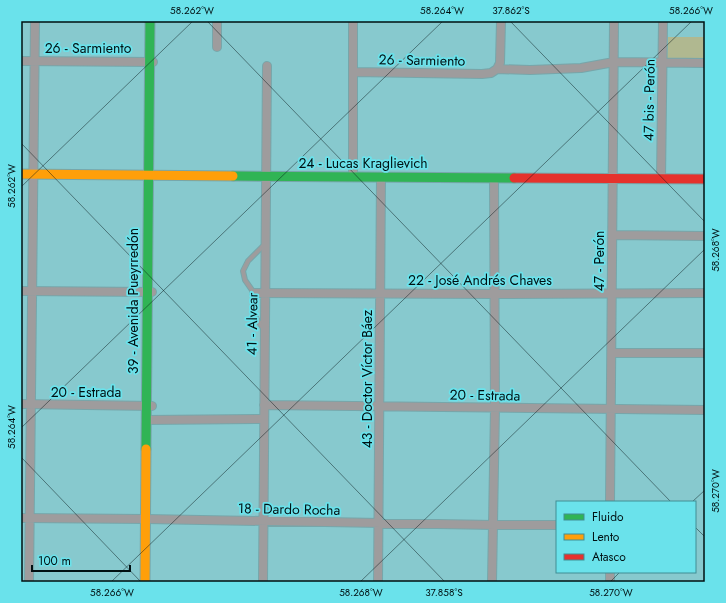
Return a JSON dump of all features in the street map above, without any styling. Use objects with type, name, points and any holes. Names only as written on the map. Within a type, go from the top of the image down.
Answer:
[{"type":"street","points":[[29,582],[35,21]]},
{"type":"street","name":"39 - Avenida Pueyrredón","points":[[145,582],[148,519],[149,420],[152,62],[150,21]]},
{"type":"street","name":"39 - Avenida Pueyrredón","points":[[152,62],[155,21]]},
{"type":"street","points":[[217,21],[217,47]]},
{"type":"street","points":[[353,21],[353,177]]},
{"type":"street","points":[[494,71],[500,63],[500,21]]},
{"type":"street","name":"47 - Perón","points":[[610,501],[614,21]]},
{"type":"street","name":"47 bis - Perón","points":[[661,179],[663,21]]},
{"type":"street","name":"26 - Sarmiento","points":[[21,61],[152,62]]},
{"type":"street","points":[[614,62],[705,64]]},
{"type":"street","name":"26 - Sarmiento","points":[[353,72],[482,74],[494,71],[581,68],[614,62]]},
{"type":"street","name":"41 - Alvear","points":[[263,582],[267,66]]},
{"type":"street","name":"24 - Lucas Kraglievich","points":[[21,174],[705,179]]},
{"type":"street","name":"43 - Doctor Víctor Báez","points":[[378,582],[381,177]]},
{"type":"street","points":[[492,582],[495,408],[494,178]]},
{"type":"street","points":[[613,235],[705,236]]},
{"type":"street","points":[[21,291],[150,292]]},
{"type":"street","name":"22 - José Andrés Chaves","points":[[254,293],[705,293]]},
{"type":"street","points":[[612,353],[705,354]]},
{"type":"street","name":"20 - Estrada","points":[[21,404],[149,406]]},
{"type":"street","name":"20 - Estrada","points":[[264,405],[705,410]]},
{"type":"street","points":[[149,420],[264,419]]},
{"type":"street","name":"18 - Dardo Rocha","points":[[21,518],[379,524],[556,525]]},
{"type":"street","name":"39 - Avenida Pueyrredón","points":[[148,519],[150,582]]},
{"type":"lane","points":[[265,244],[248,261],[243,271],[245,280],[254,293],[254,315],[265,330]]},
{"type":"green space","points":[[668,37],[705,37],[704,59],[667,59]]},
{"type":"traffic: fast","points":[[146,449],[150,21]]},
{"type":"traffic: fast","points":[[233,176],[514,178]]},
{"type":"traffic: slow","points":[[21,174],[233,176]]},
{"type":"traffic: slow","points":[[145,582],[146,449]]},
{"type":"traffic: jam","points":[[514,178],[705,179]]}]
